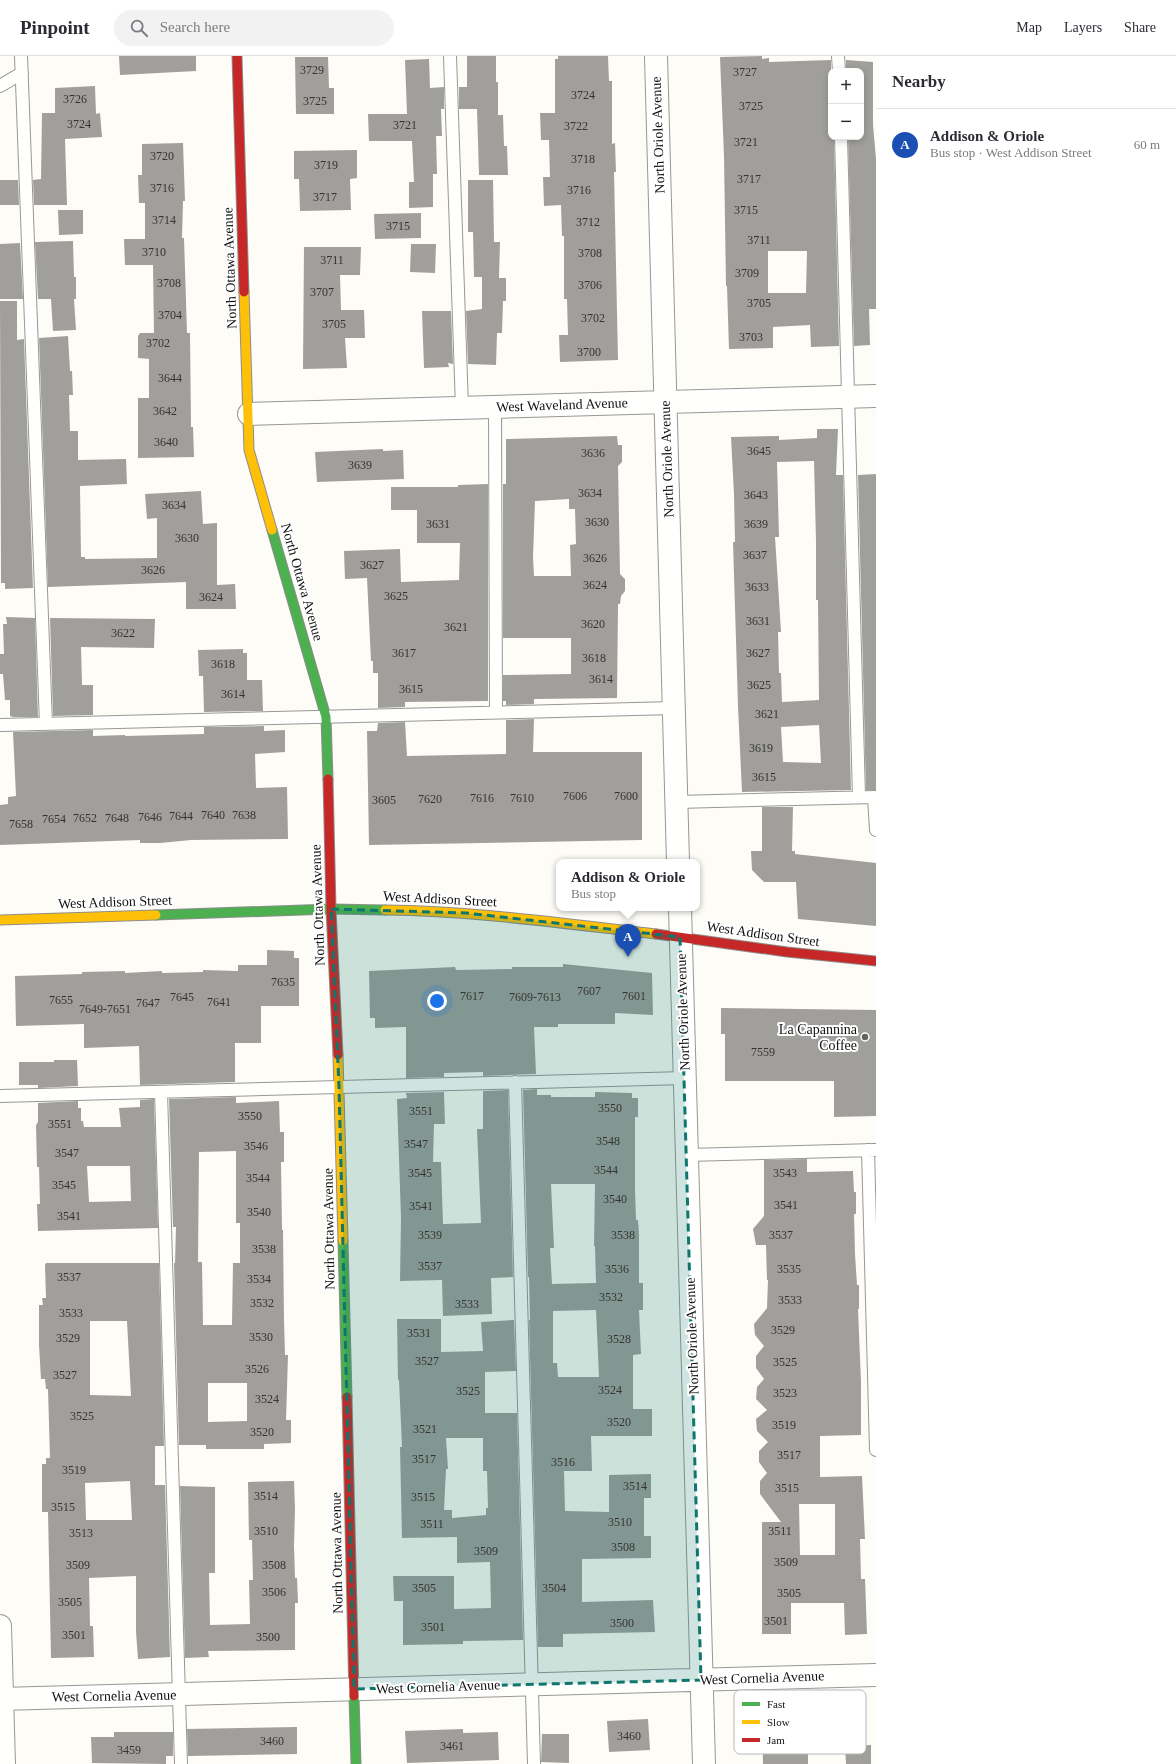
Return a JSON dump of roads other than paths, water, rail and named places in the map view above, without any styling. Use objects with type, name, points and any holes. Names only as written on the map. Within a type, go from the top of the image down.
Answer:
[{"type":"street","name":"North Ottawa Avenue","points":[[237,56],[249,450],[326,717],[331,909],[339,1087],[356,1764]]},
{"type":"street","name":"North Oriole Avenue","points":[[656,56],[678,859]]},
{"type":"street","name":"West Waveland Avenue","points":[[249,414],[876,396]]},
{"type":"street","name":"West Addison Street","points":[[0,920],[331,909],[424,910],[466,913],[680,937],[787,952],[876,961]]},
{"type":"street","name":"North Oriole Avenue","points":[[680,911],[704,1764]]},
{"type":"street","points":[[0,1626],[4,1764]]},
{"type":"street","name":"West Cornelia Avenue","points":[[1,1699],[876,1675]]},
{"type":"lane","points":[[21,56],[46,724]]},
{"type":"lane","points":[[450,56],[462,408]]},
{"type":"lane","points":[[838,56],[839,68]]},
{"type":"lane","points":[[0,86],[22,73]]},
{"type":"lane","points":[[841,140],[859,797]]},
{"type":"lane","points":[[495,407],[496,712]]},
{"type":"lane","points":[[0,725],[674,708]]},
{"type":"lane","points":[[677,802],[875,797],[876,830]]},
{"type":"lane","points":[[0,1096],[684,1078]]},
{"type":"lane","points":[[515,1082],[534,1764]]},
{"type":"lane","points":[[161,1092],[181,1764]]},
{"type":"lane","points":[[686,1155],[872,1150],[876,1450]]},
{"type":"place","name":"Addison & Oriole","points":[[628,957]]},
{"type":"place","name":"La Capannina Coffee","points":[[865,1037]]}]
